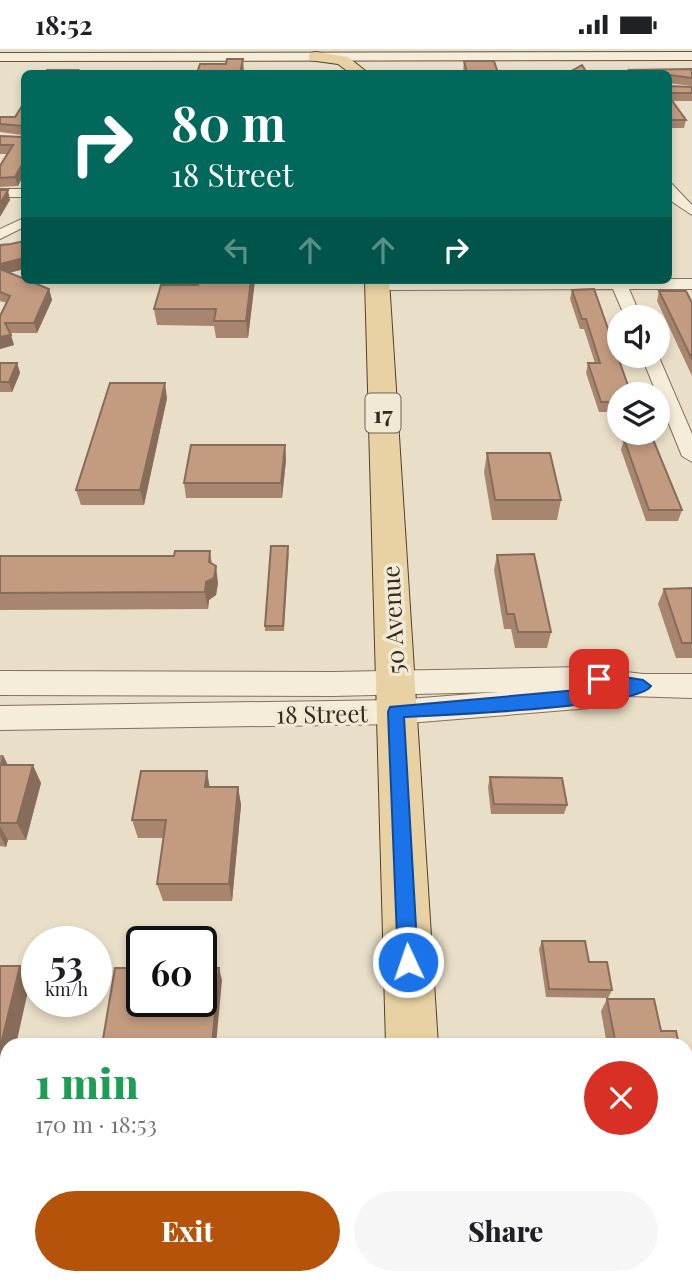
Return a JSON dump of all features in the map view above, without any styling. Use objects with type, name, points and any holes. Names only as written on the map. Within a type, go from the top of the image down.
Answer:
[{"type":"main road","points":[[0,54],[319,54],[341,49]]},
{"type":"main road","points":[[319,54],[342,60],[363,61],[491,56],[692,56]]},
{"type":"main road","name":"50 Avenue","points":[[377,284],[412,1038]]},
{"type":"street","points":[[672,191],[678,201],[692,211]]},
{"type":"street","points":[[0,193],[21,193]]},
{"type":"street","points":[[0,235],[21,230]]},
{"type":"street","points":[[0,241],[10,243],[21,232]]},
{"type":"street","points":[[628,305],[619,284],[692,284]]},
{"type":"street","points":[[655,368],[692,456]]},
{"type":"street","name":"18 Street","points":[[0,683],[395,696],[594,698],[643,686],[692,687]]},
{"type":"street","name":"18 Street","points":[[0,718],[395,696]]},
{"type":"building","points":[[227,59],[243,59],[241,70],[198,70],[200,64],[226,64]]},
{"type":"building","points":[[464,61],[494,61],[497,70],[466,70]]},
{"type":"building","points":[[692,69],[692,78],[672,75],[672,70],[629,70]]},
{"type":"building","points":[[672,86],[692,87],[692,93],[672,93]]},
{"type":"building","points":[[672,101],[686,120],[672,120]]},
{"type":"building","points":[[21,108],[21,126],[0,124],[0,117],[15,117]]},
{"type":"building","points":[[0,136],[21,137],[21,166],[15,177],[0,178],[0,166],[13,145],[0,145]]},
{"type":"building","points":[[0,190],[8,190],[0,204]]},
{"type":"building","points":[[21,242],[21,259],[0,264],[0,245]]},
{"type":"building","points":[[0,269],[21,278],[21,284],[37,284],[49,289],[34,323],[5,323],[11,335],[0,337],[0,316],[10,296],[0,292]]},
{"type":"building","points":[[251,284],[246,321],[214,321],[216,309],[154,309],[161,285]]},
{"type":"building","points":[[594,289],[607,326],[607,368],[622,368],[627,382],[607,382],[607,402],[601,402],[588,363],[600,363],[586,319],[582,319],[572,290]]},
{"type":"building","points":[[659,291],[686,291],[692,303],[692,359],[670,314],[670,305],[666,305]]},
{"type":"building","points":[[0,363],[17,363],[9,382],[0,382]]},
{"type":"building","points":[[110,383],[165,383],[140,490],[76,490]]},
{"type":"building","points":[[191,445],[285,445],[281,483],[184,483]]},
{"type":"building","points":[[626,445],[655,445],[682,510],[649,510]]},
{"type":"building","points":[[487,453],[550,453],[561,500],[495,500]]},
{"type":"building","points":[[271,546],[288,546],[283,626],[265,626]]},
{"type":"building","points":[[175,551],[210,551],[209,562],[216,566],[214,578],[206,582],[205,592],[0,593],[0,556],[174,556]]},
{"type":"building","points":[[534,554],[551,632],[518,632],[514,614],[507,614],[497,555]]},
{"type":"building","points":[[692,588],[692,643],[682,643],[664,589]]},
{"type":"building","points":[[0,765],[33,765],[17,823],[0,823]]},
{"type":"building","points":[[141,771],[207,771],[205,787],[238,787],[229,884],[157,884],[166,820],[132,820]]},
{"type":"building","points":[[490,777],[562,778],[567,805],[494,804]]},
{"type":"building","points":[[542,941],[585,941],[589,962],[607,962],[612,990],[549,989]]},
{"type":"building","points":[[0,966],[20,966],[2,1038],[0,1038]]},
{"type":"building","points":[[115,968],[126,968],[126,1017],[215,1017],[213,1038],[103,1038],[107,1017],[112,1017]]},
{"type":"building","points":[[607,999],[654,999],[661,1031],[676,1031],[678,1038],[615,1038]]},
{"type":"route","points":[[408,962],[396,712],[594,698],[643,686],[599,679]]}]
